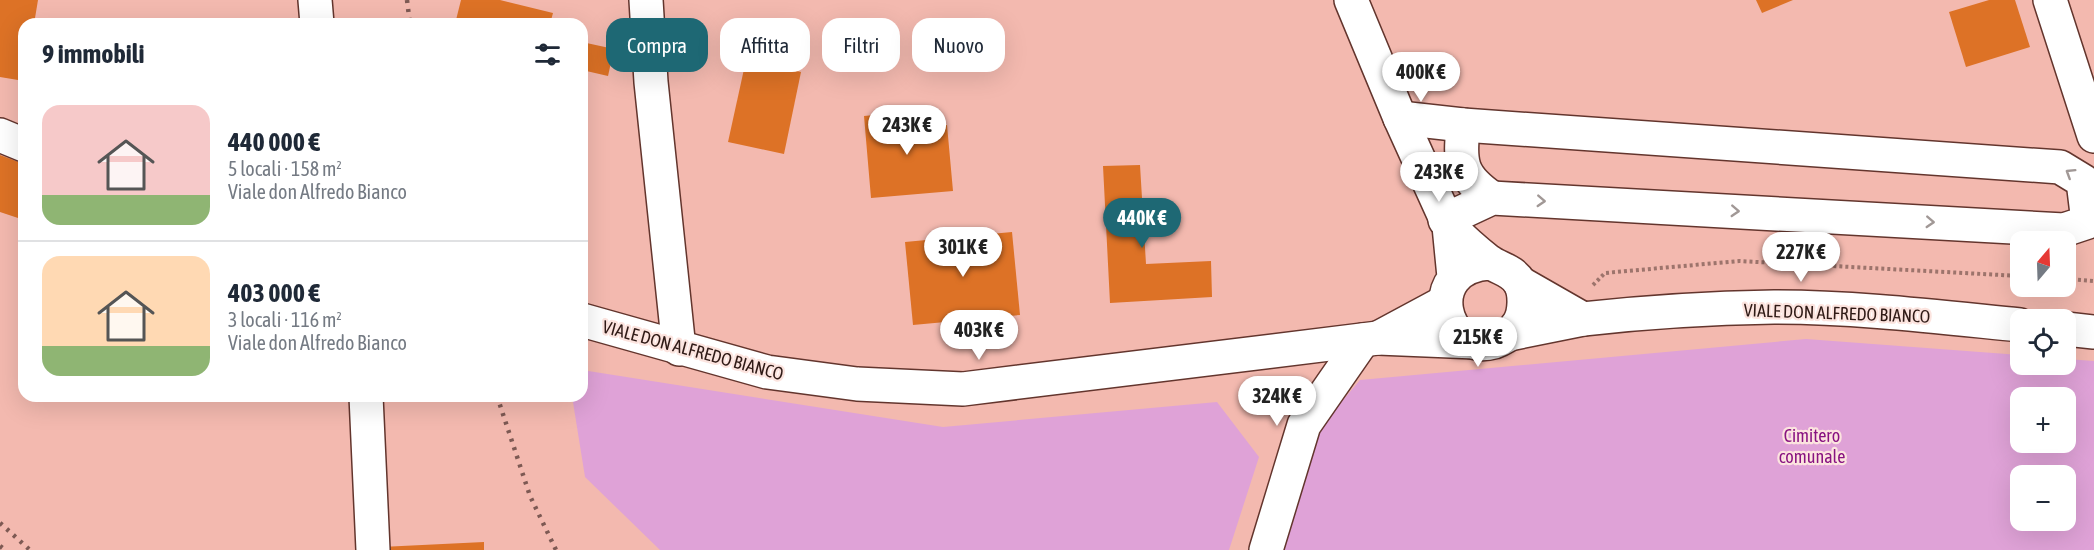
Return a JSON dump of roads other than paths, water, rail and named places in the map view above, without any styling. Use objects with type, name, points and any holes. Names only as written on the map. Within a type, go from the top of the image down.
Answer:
[{"type":"street","points":[[315,0],[316,18]]},
{"type":"street","points":[[646,0],[651,82],[679,349]]},
{"type":"street","points":[[1351,0],[1447,223],[1453,327],[1463,336],[1475,342],[1489,343],[1509,334],[1521,321],[1524,295],[1520,283]]},
{"type":"street","points":[[2050,0],[2094,136]]},
{"type":"street","points":[[1400,118],[1463,125],[2060,167],[2083,181],[2088,222],[2064,230],[1492,198],[1447,223]]},
{"type":"street","points":[[1463,125],[1460,159],[1473,184],[1492,198]]},
{"type":"street","points":[[0,135],[18,142]]},
{"type":"street","points":[[1447,223],[1489,263]]},
{"type":"street","points":[[1450,290],[1464,269],[1489,263],[1501,266],[1520,283],[1582,319]]},
{"type":"street","name":"VIALE DON ALFREDO BIANCO","points":[[1371,339],[1450,290]]},
{"type":"street","name":"VIALE DON ALFREDO BIANCO","points":[[1509,334],[1582,319],[1637,313],[1775,307],[1871,311],[2010,324]]},
{"type":"street","name":"VIALE DON ALFREDO BIANCO","points":[[588,322],[767,372],[857,384],[963,389],[1371,339],[1475,342]]},
{"type":"street","points":[[2076,330],[2094,332]]},
{"type":"street","points":[[1266,550],[1304,425],[1371,339]]},
{"type":"street","points":[[366,402],[373,550]]},
{"type":"railway","points":[[407,0],[409,18]]},
{"type":"railway","points":[[499,402],[530,496],[556,550]]},
{"type":"railway","points":[[0,523],[30,550]]},
{"type":"railway","points":[[0,546],[5,550]]},
{"type":"park label","name":"Cimitero comunale","points":[[1812,445]]}]
